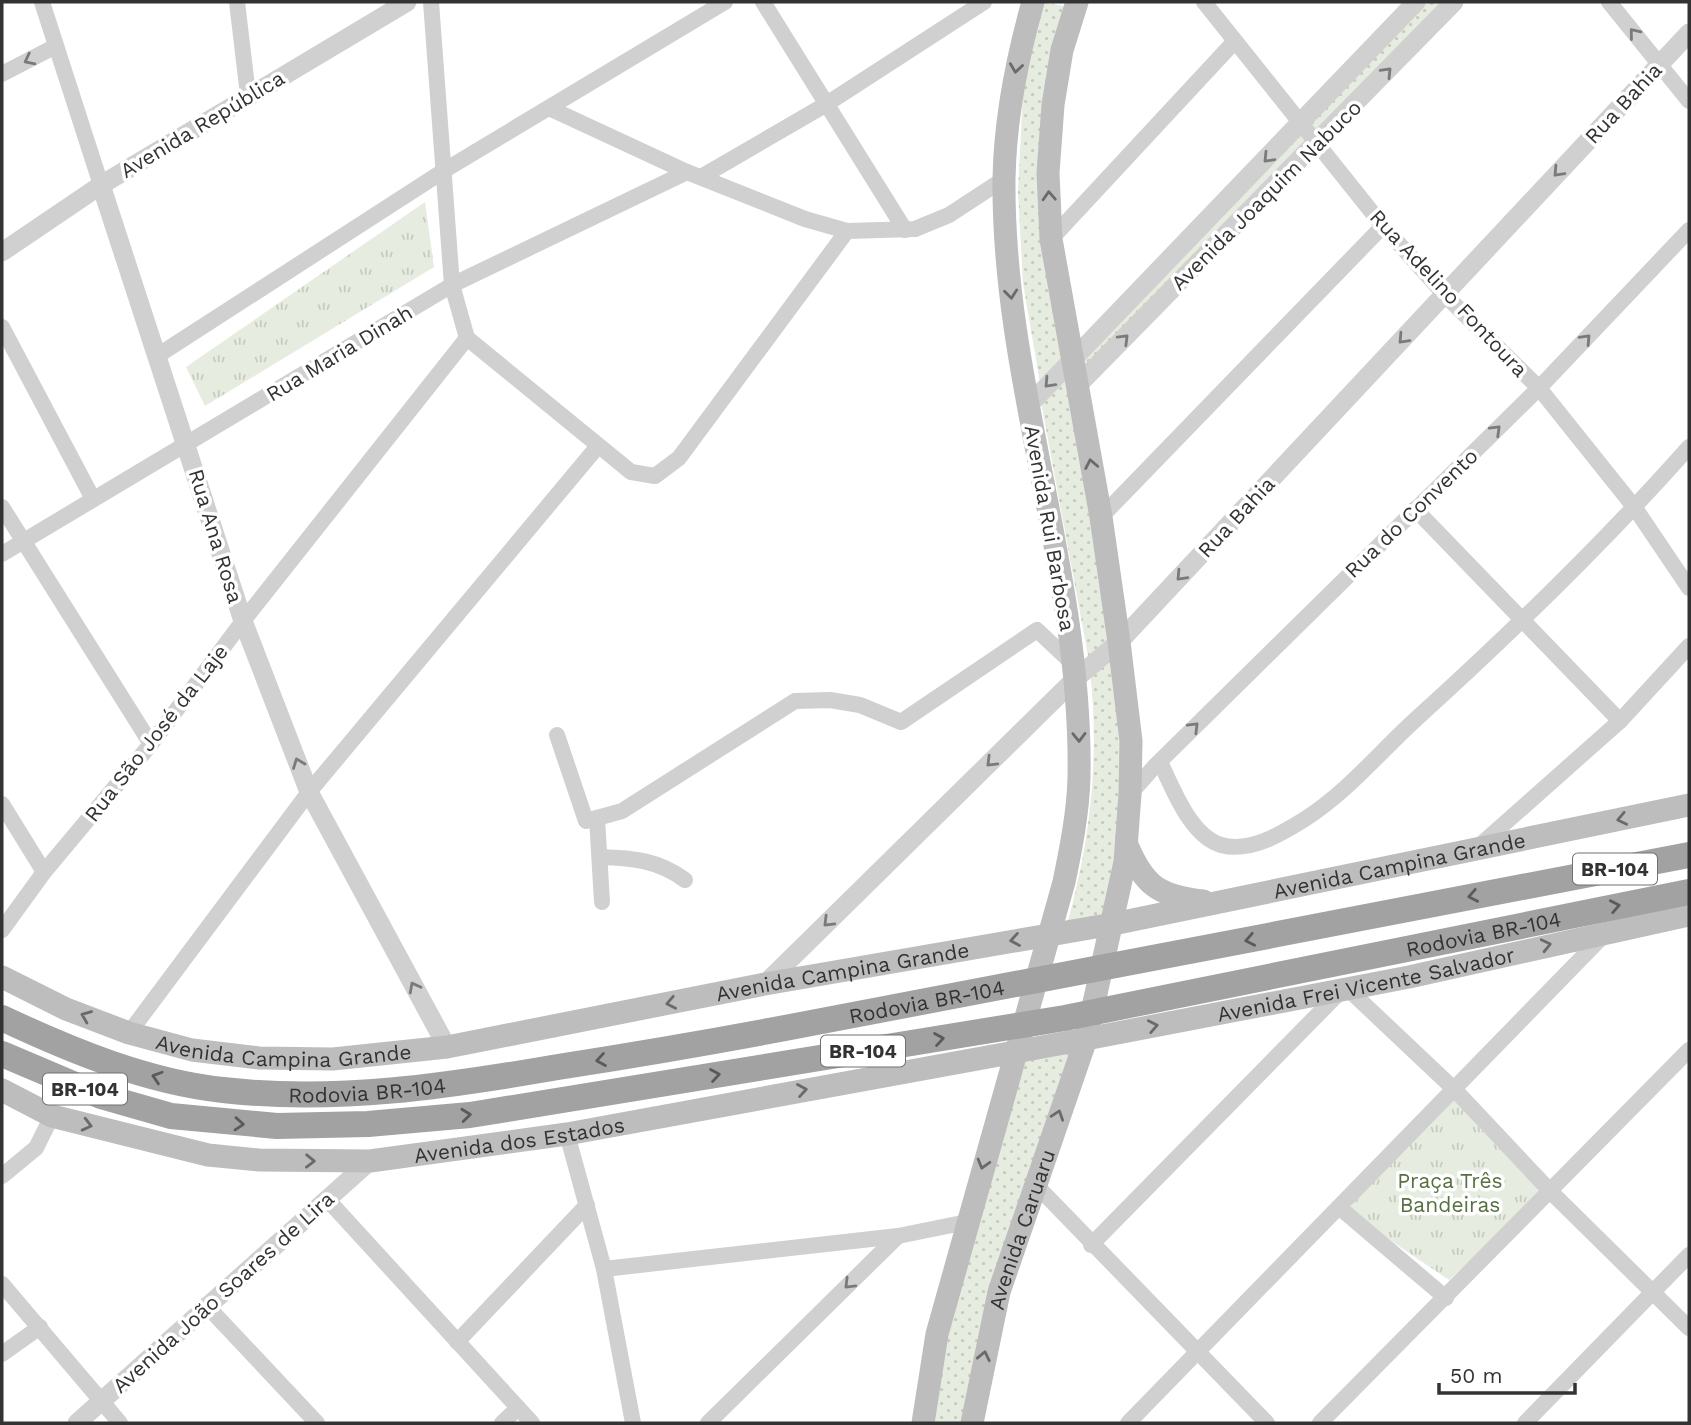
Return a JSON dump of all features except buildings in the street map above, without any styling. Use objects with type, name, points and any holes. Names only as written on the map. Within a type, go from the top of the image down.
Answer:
[{"type":"highway","name":"Rodovia BR-104","points":[[2,1018],[103,1059],[170,1081],[223,1090],[283,1094],[369,1093],[467,1082],[692,1045],[1689,855]]},
{"type":"highway","name":"Rodovia BR-104","points":[[2,1054],[101,1096],[171,1116],[278,1126],[368,1124],[470,1115],[1065,1018],[1548,918],[1689,892]]},
{"type":"main road","name":"Avenida Rui Barbosa","points":[[1016,1052],[1064,882],[1075,825],[1079,779],[1073,671],[1063,587],[1028,406],[1010,282],[1004,179],[1018,57],[1033,2]]},
{"type":"main road","points":[[1077,2],[1062,50],[1053,104],[1048,173],[1051,239],[1101,517],[1131,741],[1126,843],[1113,924],[1086,1039]]},
{"type":"main road","name":"Avenida Campina Grande","points":[[2,977],[66,1009],[129,1033],[192,1049],[259,1058],[333,1059],[447,1047],[765,984],[1113,924],[1689,805]]},
{"type":"main road","points":[[1126,843],[1145,881],[1177,898],[1216,903]]},
{"type":"main road","name":"Avenida Frei Vicente Salvador","points":[[1041,1047],[1345,989],[1689,915]]},
{"type":"main road","name":"Avenida Caruaru","points":[[972,1423],[999,1292],[1034,1183],[1086,1039]]},
{"type":"main road","name":"Avenida dos Estados","points":[[2,1090],[52,1116],[208,1155],[259,1160],[370,1161],[567,1134],[1041,1047]]},
{"type":"main road","points":[[920,1421],[937,1334],[1016,1052]]},
{"type":"street","name":"Rua Ana Rosa","points":[[42,2],[243,621],[309,792],[447,1047]]},
{"type":"street","points":[[237,2],[248,95]]},
{"type":"street","name":"Avenida República","points":[[2,252],[101,185],[407,2]]},
{"type":"street","points":[[431,2],[452,285],[467,338],[631,472],[655,476],[679,458],[847,231]]},
{"type":"street","points":[[158,356],[444,170],[725,2]]},
{"type":"street","points":[[764,2],[825,105],[905,230]]},
{"type":"street","name":"Rua Maria Dinah","points":[[2,554],[452,285],[694,175],[825,105],[984,2]]},
{"type":"street","name":"Rua Adelino Fontoura","points":[[1204,2],[1383,226],[1445,295],[1539,388],[1636,508],[1689,587]]},
{"type":"street","name":"Avenida Joaquim Nabuco","points":[[1028,406],[1301,125],[1416,2]]},
{"type":"street","name":"Avenida Joaquim Nabuco","points":[[1076,387],[1317,145],[1454,2]]},
{"type":"street","points":[[1609,2],[1689,101]]},
{"type":"street","name":"Rua Bahia","points":[[765,984],[1073,671],[1119,642],[1689,33]]},
{"type":"street","points":[[1051,239],[1235,41]]},
{"type":"street","points":[[2,74],[56,47]]},
{"type":"street","points":[[549,108],[694,175],[805,219],[847,231],[905,230],[949,215],[1004,179]]},
{"type":"street","points":[[1101,517],[1383,226]]},
{"type":"street","name":"Rua do Convento","points":[[1130,794],[1539,388],[1689,230]]},
{"type":"street","points":[[2,327],[93,499]]},
{"type":"street","name":"Rua São José da Laje","points":[[2,930],[44,872],[151,744],[243,621],[467,338]]},
{"type":"street","points":[[129,1033],[309,792],[598,446]]},
{"type":"street","points":[[1160,762],[1199,831],[1220,845],[1242,847],[1258,843],[1308,817],[1365,772],[1407,727],[1523,622],[1636,508],[1689,447]]},
{"type":"street","points":[[2,506],[151,744]]},
{"type":"street","points":[[1415,509],[1620,721]]},
{"type":"street","points":[[557,735],[586,821],[622,811],[794,701],[830,700],[860,705],[901,722],[1037,631],[1073,671]]},
{"type":"street","points":[[1474,851],[1620,721],[1689,646]]},
{"type":"street","points":[[2,803],[44,872]]},
{"type":"street","points":[[597,818],[603,902]]},
{"type":"street","points":[[600,857],[643,859],[671,870],[685,880]]},
{"type":"street","points":[[1128,1423],[1608,931]]},
{"type":"street","points":[[1091,1245],[1345,989],[1455,1090],[1552,1192],[1655,1291],[1689,1328]]},
{"type":"street","points":[[1320,1423],[1552,1192],[1689,1050]]},
{"type":"street","points":[[2,1176],[36,1148],[52,1116]]},
{"type":"street","points":[[567,1134],[604,1269],[633,1423]]},
{"type":"street","name":"Avenida João Soares de Lira","points":[[77,1423],[370,1161]]},
{"type":"street","points":[[1034,1183],[1091,1245],[1267,1423]]},
{"type":"street","points":[[327,1199],[532,1423]]},
{"type":"street","points":[[457,1342],[587,1205]]},
{"type":"street","points":[[1340,1208],[1446,1298]]},
{"type":"street","points":[[604,1269],[898,1236],[967,1222]]},
{"type":"street","points":[[708,1423],[898,1236]]},
{"type":"street","points":[[1525,1423],[1689,1255]]},
{"type":"street","points":[[2,1284],[120,1423]]},
{"type":"street","points":[[206,1305],[317,1423]]},
{"type":"street","points":[[2,1354],[40,1327]]},
{"type":"street","points":[[502,1423],[518,1408]]},
{"type":"green space","points":[[1040,2],[1070,7],[1051,82],[1065,360],[1040,383],[1023,283],[1018,192],[1024,71]]},
{"type":"green space","points":[[1422,2],[1449,2],[1317,142],[1303,125]]},
{"type":"green space","points":[[1300,129],[1311,144],[1077,385],[1072,361]]},
{"type":"green space","points":[[425,202],[434,267],[205,406],[186,367]]},
{"type":"green space","points":[[1070,375],[1116,640],[1089,661],[1041,402]]},
{"type":"green space","points":[[1116,651],[1127,747],[1111,919],[1066,928],[1081,865],[1091,801],[1094,737],[1090,672]]},
{"type":"green space","points":[[1076,1045],[969,1423],[927,1423],[941,1351],[1022,1055]]},
{"type":"green space","name":"Praça Três Bandeiras","points":[[1448,1094],[1543,1195],[1449,1280],[1347,1211]]}]
